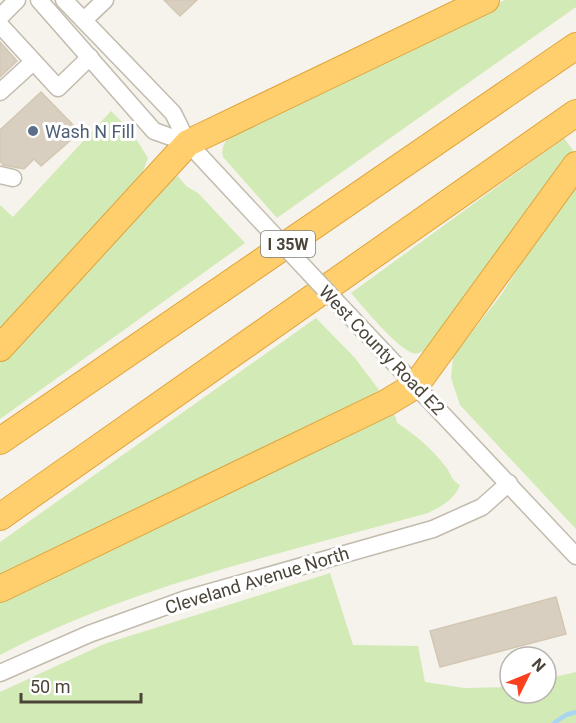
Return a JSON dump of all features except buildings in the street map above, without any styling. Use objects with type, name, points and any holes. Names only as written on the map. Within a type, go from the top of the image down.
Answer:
[{"type":"highway","points":[[0,348],[188,144],[486,0]]},
{"type":"highway","name":"I 35W","points":[[0,441],[576,46]]},
{"type":"highway","points":[[0,518],[576,113]]},
{"type":"highway","points":[[0,589],[386,403],[416,385],[576,165]]},
{"type":"street","points":[[0,17],[17,0]]},
{"type":"street","name":"West County Road E2","points":[[39,0],[154,131],[188,144]]},
{"type":"street","name":"West County Road E2","points":[[64,0],[173,113],[188,144],[576,556]]},
{"type":"street","points":[[84,20],[105,0]]},
{"type":"street","points":[[0,25],[58,88],[90,57]]},
{"type":"street","points":[[0,92],[33,62]]},
{"type":"street","name":"Cleveland Avenue North","points":[[0,673],[89,634],[186,599],[433,529],[482,507],[509,483]]},
{"type":"green space","points":[[505,0],[576,0],[576,7],[277,218],[223,157],[222,152],[226,141],[238,130]]},
{"type":"green space","points":[[111,111],[131,131],[148,158],[139,182],[0,329],[0,205],[13,217]]},
{"type":"green space","points":[[564,138],[575,153],[430,347],[422,352],[412,353],[397,343],[351,293]]},
{"type":"green space","points":[[178,176],[186,186],[198,193],[245,243],[0,419],[0,359],[171,179]]},
{"type":"green space","points":[[576,179],[576,529],[460,405],[451,378],[453,357],[501,295]]},
{"type":"green space","points":[[316,318],[355,358],[379,390],[374,396],[0,577],[0,542]]},
{"type":"green space","points":[[395,415],[397,423],[430,449],[460,485],[451,499],[443,505],[428,513],[264,557],[156,590],[51,630],[0,655],[0,595],[172,511]]},
{"type":"green space","points":[[330,573],[353,645],[418,646],[425,682],[464,688],[498,687],[498,705],[558,705],[558,676],[576,672],[576,723],[0,723],[0,692],[104,644]]},
{"type":"waterway","points":[[554,723],[576,712]]},
{"type":"place","name":"Wash N Fill","points":[[33,131]]}]
